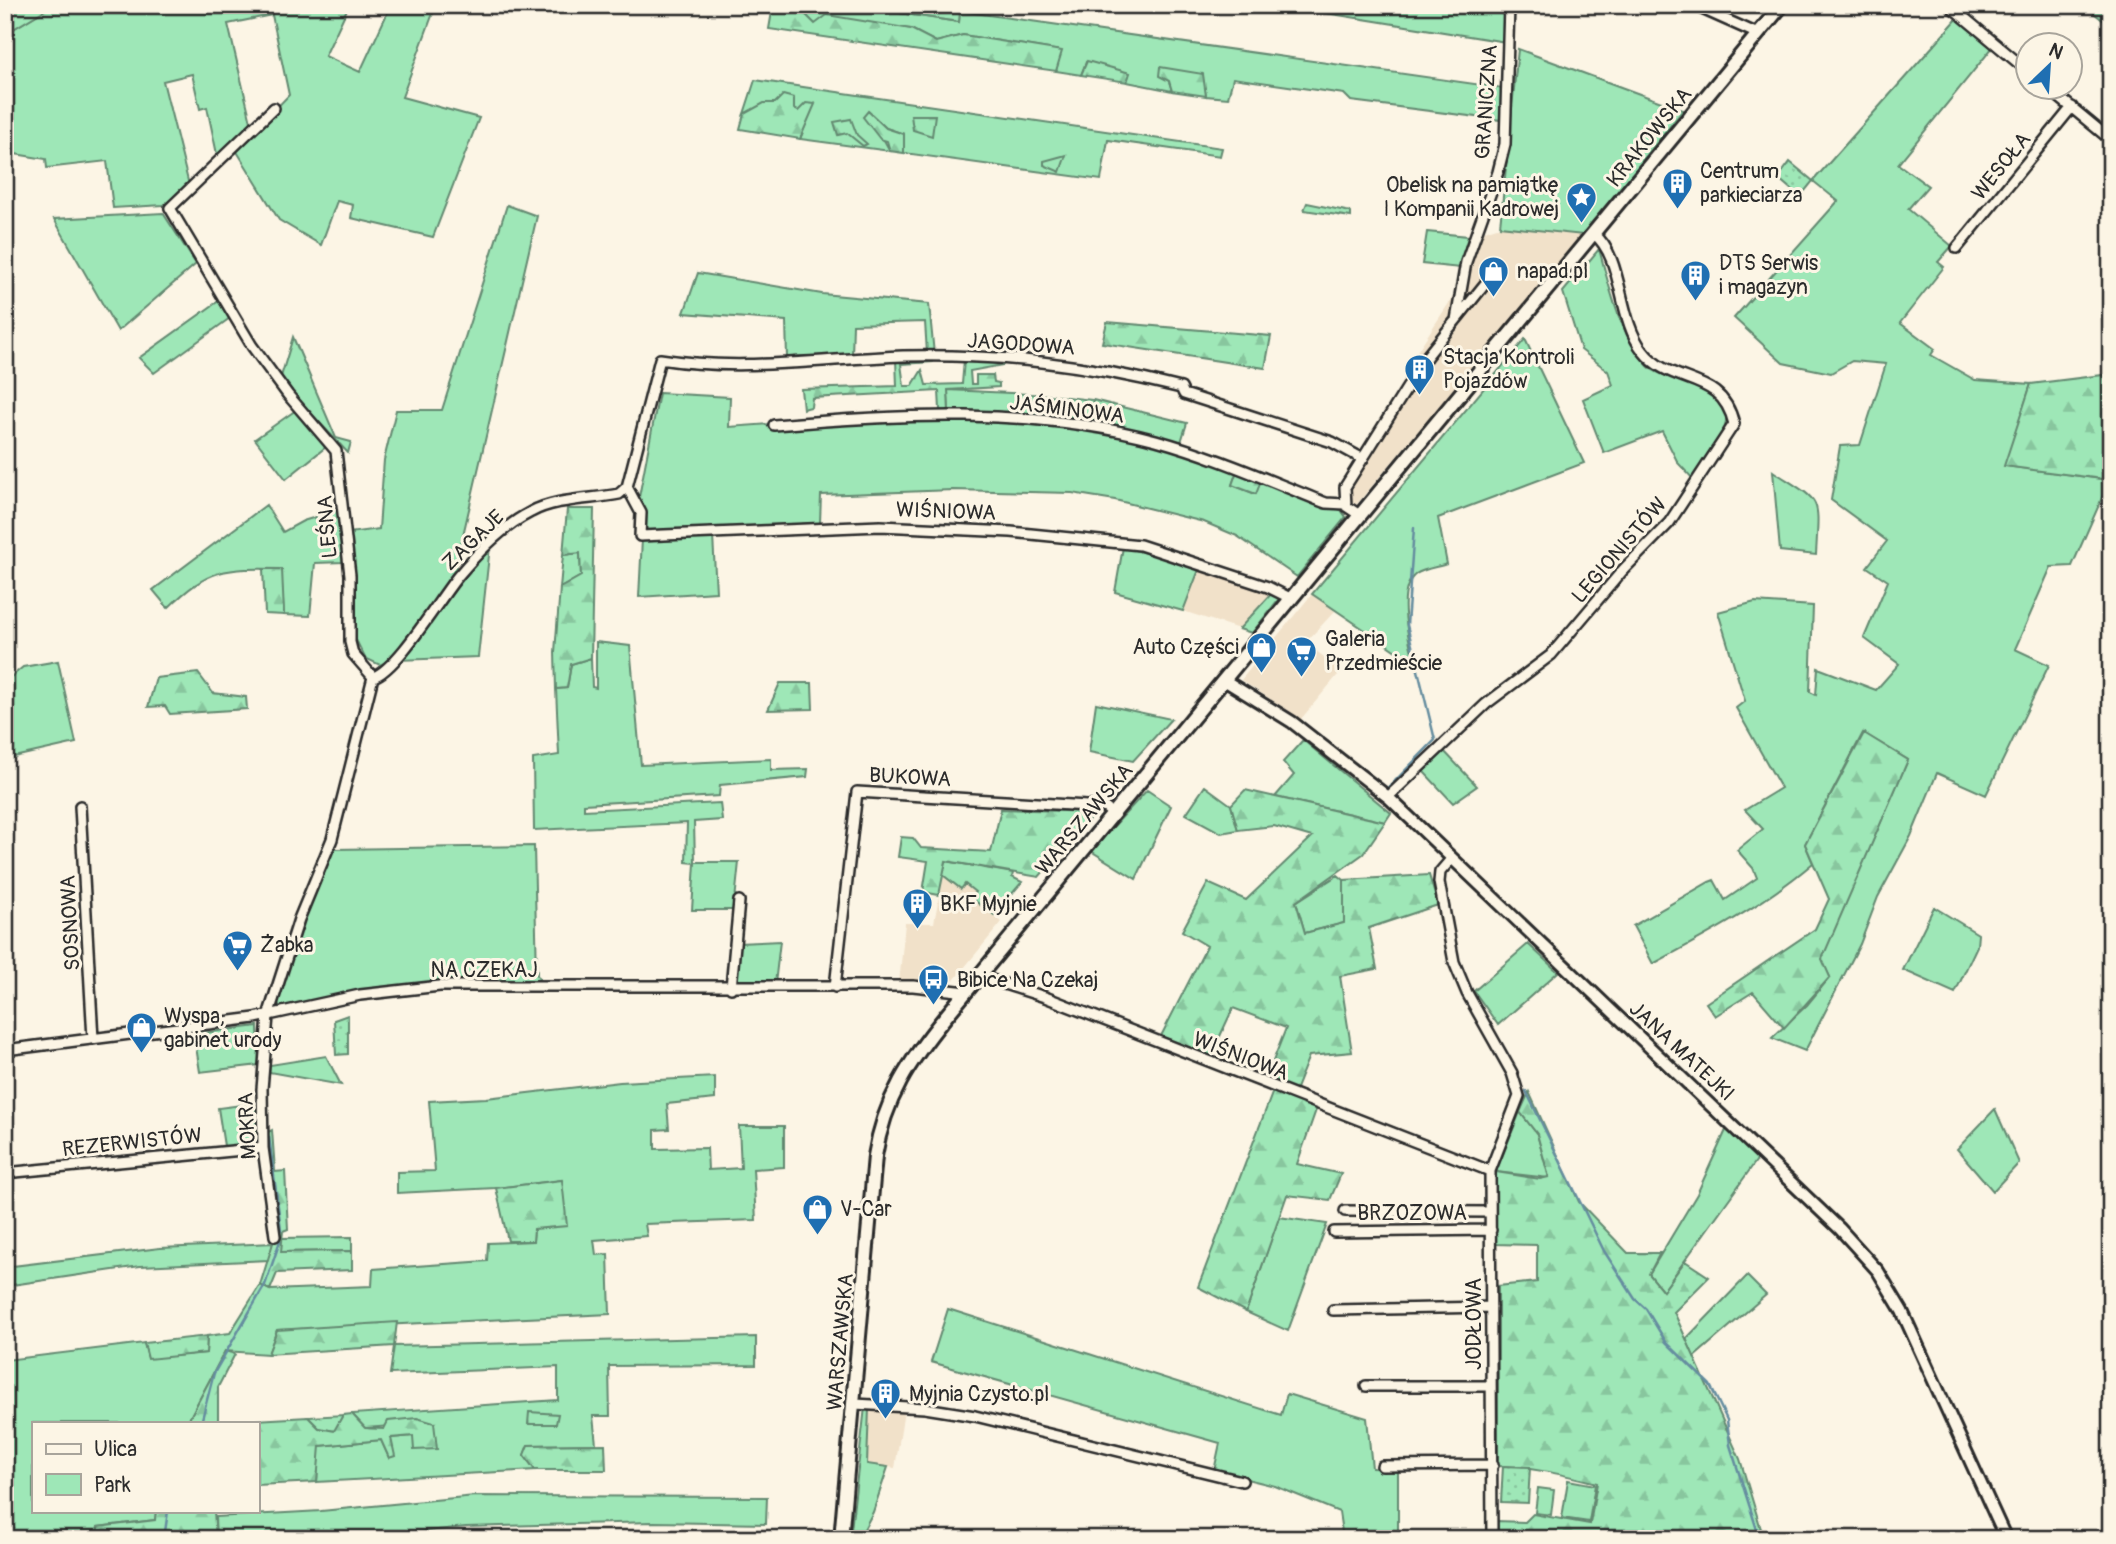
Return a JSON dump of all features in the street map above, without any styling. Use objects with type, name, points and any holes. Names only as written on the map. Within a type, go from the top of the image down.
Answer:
[{"type":"main road","name":"KRAKOWSKA","points":[[1465,389],[1782,5]]},
{"type":"main road","name":"WARSZAWSKA","points":[[841,1539],[880,1129],[890,1097],[904,1071],[979,976],[1465,389]]},
{"type":"street","name":"GRANICZNA","points":[[1456,320],[1466,262],[1502,158],[1509,58],[1508,5]]},
{"type":"street","points":[[1693,5],[1758,34]]},
{"type":"street","points":[[1949,5],[2014,59]]},
{"type":"street","points":[[2066,102],[2111,140]]},
{"type":"street","name":"WESOŁA","points":[[1957,248],[2072,107]]},
{"type":"street","name":"LEŚNA","points":[[274,108],[170,208],[252,346],[288,395],[336,451],[350,575],[350,642],[353,654],[373,677]]},
{"type":"street","name":"LEGIONISTÓW","points":[[1388,797],[1486,704],[1551,655],[1623,570],[1669,523],[1734,424],[1727,402],[1717,392],[1695,380],[1661,369],[1640,348],[1623,308],[1608,250],[1594,234]]},
{"type":"street","name":"GRANICZNA","points":[[1345,504],[1345,487],[1427,356],[1493,274]]},
{"type":"street","name":"JAGODOWA","points":[[627,487],[660,359],[718,366],[902,356],[1002,357],[1092,367],[1181,388],[1184,394],[1332,442],[1363,459]]},
{"type":"street","name":"JAŚMINOWA","points":[[774,425],[948,416],[1068,423],[1158,441],[1326,503],[1345,504]]},
{"type":"street","name":"ZAGAJE","points":[[373,677],[390,666],[460,574],[510,526],[531,512],[555,503],[611,495],[627,487]]},
{"type":"street","name":"WIŚNIOWA","points":[[627,487],[641,513],[640,536],[880,526],[1011,531],[1140,545],[1268,587],[1292,599]]},
{"type":"street","points":[[1345,504],[1361,516]]},
{"type":"street","points":[[268,1016],[299,919],[332,839],[373,677]]},
{"type":"street","name":"JANA MATEJKI","points":[[1224,680],[1323,744],[1388,797],[1822,1212],[1878,1271],[1902,1311],[2006,1539]]},
{"type":"street","name":"BUKOWA","points":[[835,987],[857,792],[1104,807],[1114,814]]},
{"type":"street","name":"SOSNOWA","points":[[80,806],[93,1039]]},
{"type":"street","name":"JODŁOWA","points":[[1452,858],[1440,872],[1439,882],[1454,962],[1467,993],[1512,1073],[1519,1096],[1490,1171],[1492,1539]]},
{"type":"street","points":[[731,988],[739,901]]},
{"type":"street","name":"WIŚNIOWA","points":[[979,976],[1045,997],[1490,1171]]},
{"type":"street","name":"NA CZEKAJ","points":[[5,1050],[268,1016],[360,995],[440,986],[945,987],[967,992]]},
{"type":"street","name":"MOKRA","points":[[268,1016],[262,1089],[262,1148],[275,1236]]},
{"type":"street","name":"REZERWISTÓW","points":[[5,1173],[167,1155],[262,1148]]},
{"type":"street","name":"BRZOZOWA","points":[[1345,1211],[1490,1212]]},
{"type":"street","name":"BRZOZOWA","points":[[1334,1231],[1490,1230]]},
{"type":"street","points":[[1333,1310],[1491,1307]]},
{"type":"street","points":[[1366,1386],[1491,1386]]},
{"type":"street","points":[[855,1404],[925,1408],[975,1416],[1242,1481]]},
{"type":"street","points":[[1382,1466],[1493,1465]]},
{"type":"shaded area","points":[[1500,226],[1583,235],[1356,505],[1349,499],[1353,484],[1429,360],[1416,353],[1457,291],[1466,245],[1478,233]]},
{"type":"shaded area","points":[[1200,567],[1273,592],[1239,629],[1183,611]]},
{"type":"shaded area","points":[[1312,594],[1335,611],[1305,643],[1342,670],[1301,719],[1241,680]]},
{"type":"shaded area","points":[[943,875],[960,889],[964,884],[975,893],[972,898],[1002,922],[954,980],[899,984],[905,923],[934,923]]},
{"type":"shaded area","points":[[869,1408],[904,1411],[895,1468],[867,1464]]},
{"type":"green space","points":[[5,5],[53,5],[5,34]]},
{"type":"green space","points":[[53,5],[349,5],[325,56],[360,72],[391,5],[436,5],[402,97],[479,118],[433,237],[351,218],[353,205],[337,201],[321,245],[279,220],[236,150],[289,95],[272,15],[228,24],[252,126],[218,159],[207,107],[200,109],[192,74],[163,81],[189,185],[164,205],[113,208],[107,161],[47,168],[46,159],[9,153],[5,136],[5,34]]},
{"type":"green space","points":[[846,5],[959,22],[960,11],[1503,88],[1501,120],[1351,101],[1344,94],[1233,78],[1228,98],[1206,96],[1202,74],[1169,81],[1172,91],[1127,82],[1129,74],[1086,62],[1081,75],[1056,71],[1061,51],[963,35],[936,42],[911,29],[815,24],[800,9],[773,6]]},
{"type":"green space","points":[[846,5],[920,5],[960,11],[959,22]]},
{"type":"green space","points":[[1276,5],[1505,5],[1506,42]]},
{"type":"green space","points":[[2084,5],[2111,5],[2111,27]]},
{"type":"green space","points":[[773,6],[800,9],[815,24],[827,15],[911,29],[936,42],[963,35],[1062,51],[1056,71],[769,29]]},
{"type":"green space","points":[[1958,18],[1993,47],[1898,164],[1928,186],[1908,209],[1952,246],[1938,262],[1944,267],[1900,323],[1935,349],[1931,355],[1975,380],[2031,384],[2005,466],[2110,480],[2072,566],[2051,567],[2015,649],[2049,665],[1986,795],[1937,773],[1911,836],[1878,897],[1860,944],[1805,1051],[1772,1038],[1807,1005],[1830,977],[1821,959],[1908,760],[1863,733],[1805,844],[1813,863],[1756,905],[1653,964],[1633,926],[1714,880],[1725,900],[1757,878],[1753,868],[1737,850],[1763,829],[1745,810],[1781,788],[1736,708],[1745,701],[1718,612],[1755,602],[1813,606],[1810,692],[1816,695],[1818,668],[1876,690],[1899,664],[1864,638],[1888,581],[1867,567],[1887,541],[1831,500],[1840,446],[1860,445],[1886,364],[1852,361],[1831,373],[1783,363],[1734,318],[1838,201],[1813,181]]},
{"type":"green space","points":[[1518,49],[1683,110],[1583,235],[1500,226]]},
{"type":"green space","points":[[1087,61],[1130,73],[1127,82],[1081,75]]},
{"type":"green space","points":[[1160,67],[1203,74],[1206,96],[1172,91],[1169,81],[1159,76]]},
{"type":"green space","points":[[755,80],[1222,148],[1220,156],[1108,140],[1101,180],[904,153],[904,134],[886,128],[868,111],[890,151],[800,139],[814,104],[799,112],[784,105],[771,104],[744,114]]},
{"type":"green space","points":[[783,95],[794,98],[794,109],[798,111],[806,103],[815,104],[800,139],[740,129],[744,114],[764,103],[775,103]]},
{"type":"green space","points":[[868,111],[886,128],[904,134],[904,153],[890,151],[887,141],[880,139],[863,117]]},
{"type":"green space","points":[[911,115],[935,115],[932,136],[913,130]]},
{"type":"green space","points":[[851,119],[857,135],[867,144],[863,146],[847,133],[838,135],[834,122]]},
{"type":"green space","points":[[1066,155],[1060,172],[1044,165],[1044,161]]},
{"type":"green space","points":[[1790,162],[1813,181],[1800,197],[1778,178]]},
{"type":"green space","points":[[1307,203],[1351,212],[1351,217],[1304,210]]},
{"type":"green space","points":[[507,205],[537,216],[454,574],[392,659],[380,665],[365,658],[356,640],[348,533],[379,529],[384,460],[396,410],[442,410]]},
{"type":"green space","points":[[163,213],[196,264],[118,331],[54,219]]},
{"type":"green space","points":[[1427,232],[1468,236],[1460,268],[1422,264]]},
{"type":"green space","points":[[1599,249],[1617,310],[1638,354],[1655,371],[1704,390],[1718,400],[1725,410],[1726,422],[1722,435],[1694,480],[1678,463],[1662,431],[1604,453],[1583,399],[1613,385],[1608,371],[1581,350],[1563,292]]},
{"type":"green space","points":[[698,273],[822,294],[929,304],[934,354],[927,353],[925,322],[853,324],[852,356],[787,358],[786,321],[684,313]]},
{"type":"green space","points":[[220,300],[230,318],[154,373],[139,358]]},
{"type":"green space","points":[[1107,322],[1271,336],[1265,368],[1102,343]]},
{"type":"green space","points":[[293,337],[336,438],[351,442],[348,453],[280,380]]},
{"type":"green space","points":[[1525,339],[1584,463],[1438,518],[1447,564],[1416,574],[1409,582],[1406,592],[1405,618],[1415,664],[1312,594]]},
{"type":"green space","points":[[896,359],[933,359],[933,362],[901,364],[904,386],[912,386],[922,370],[926,385],[962,384],[964,360],[1004,360],[1003,365],[970,371],[971,384],[976,384],[976,375],[993,375],[994,382],[999,383],[999,387],[948,390],[949,413],[940,410],[939,391],[812,398],[811,407],[803,409],[801,389],[897,386]]},
{"type":"green space","points":[[2111,374],[2110,480],[2004,466],[2031,384]]},
{"type":"green space","points":[[948,390],[1049,395],[1044,417],[949,413]]},
{"type":"green space","points":[[659,393],[730,397],[729,427],[770,424],[772,429],[957,419],[1049,423],[1095,429],[1152,442],[1237,471],[1232,485],[1255,494],[1261,481],[1341,510],[1346,517],[1297,577],[1237,536],[1204,522],[1115,500],[1072,493],[953,490],[821,495],[820,523],[646,531],[639,497]]},
{"type":"green space","points":[[1049,395],[1093,400],[1089,423],[1044,417]]},
{"type":"green space","points":[[1093,400],[1187,423],[1180,445],[1089,423]]},
{"type":"green space","points":[[296,410],[327,446],[286,479],[255,439]]},
{"type":"green space","points":[[1237,471],[1261,481],[1256,494],[1232,485]]},
{"type":"green space","points":[[1773,471],[1801,489],[1814,503],[1818,521],[1816,555],[1780,551]]},
{"type":"green space","points":[[266,505],[283,532],[303,521],[339,510],[343,562],[315,563],[310,616],[284,615],[281,569],[245,569],[219,573],[195,585],[168,608],[153,590]]},
{"type":"green space","points":[[567,509],[594,509],[591,658],[571,664],[567,688],[556,689],[555,652],[560,588],[581,576],[580,553],[563,555]]},
{"type":"green space","points":[[713,536],[716,592],[639,597],[642,539]]},
{"type":"green space","points":[[490,546],[478,657],[399,660]]},
{"type":"green space","points":[[1123,547],[1200,567],[1183,611],[1115,592]]},
{"type":"green space","points":[[580,553],[581,576],[560,588],[563,555]]},
{"type":"green space","points":[[263,569],[282,569],[284,615],[265,614]]},
{"type":"green space","points":[[1273,592],[1281,596],[1252,633],[1239,629]]},
{"type":"green space","points":[[596,642],[630,646],[641,765],[771,759],[771,770],[808,769],[807,777],[720,785],[719,796],[584,804],[584,810],[720,803],[722,820],[694,822],[695,862],[739,862],[734,910],[692,910],[695,863],[686,862],[687,823],[534,830],[533,759],[559,755],[556,689],[567,688],[571,664],[591,658],[592,687],[596,688]]},
{"type":"green space","points":[[58,661],[76,743],[5,759],[5,682],[23,667]]},
{"type":"green space","points":[[198,673],[213,693],[246,697],[247,709],[170,714],[165,706],[148,707],[156,678]]},
{"type":"green space","points":[[780,683],[812,683],[813,709],[768,710]]},
{"type":"green space","points":[[1096,703],[1171,719],[1133,761],[1089,752]]},
{"type":"green space","points":[[1864,733],[1908,760],[1822,959],[1830,977],[1784,1028],[1753,992],[1715,1016],[1706,1003],[1815,929],[1829,899],[1805,844]]},
{"type":"green space","points":[[1303,740],[1391,813],[1385,822],[1275,797],[1294,775],[1283,762]]},
{"type":"green space","points":[[1443,750],[1477,786],[1453,803],[1423,771]]},
{"type":"green space","points":[[1205,786],[1231,805],[1238,830],[1221,833],[1186,814]]},
{"type":"green space","points":[[1147,790],[1171,806],[1136,879],[1091,851]]},
{"type":"green space","points":[[1245,790],[1385,822],[1363,854],[1296,902],[1305,933],[1344,923],[1344,880],[1429,875],[1438,905],[1369,928],[1377,969],[1340,976],[1352,1052],[1309,1056],[1295,1091],[1266,1079],[1286,1028],[1233,1008],[1209,1060],[1160,1038],[1207,946],[1182,931],[1208,883],[1246,900],[1312,837],[1274,826],[1238,830],[1231,805]]},
{"type":"green space","points":[[1001,809],[1095,812],[1039,877],[946,861],[939,895],[923,892],[928,861],[898,857],[901,837],[913,838],[921,848],[991,852]]},
{"type":"green space","points":[[534,846],[537,975],[541,981],[400,985],[280,1008],[277,999],[305,917],[334,849]]},
{"type":"green space","points":[[946,861],[1013,873],[1012,877],[1022,882],[994,915],[971,898],[975,892],[965,884],[961,889],[943,875]]},
{"type":"green space","points":[[1338,875],[1344,880],[1344,923],[1305,933],[1296,902]]},
{"type":"green space","points":[[1934,907],[1978,934],[1977,946],[1955,993],[1903,970]]},
{"type":"green space","points":[[780,941],[775,984],[735,984],[738,943]]},
{"type":"green space","points":[[1528,944],[1558,972],[1498,1025],[1474,991]]},
{"type":"green space","points":[[348,1015],[348,1054],[336,1055],[334,1020]]},
{"type":"green space","points":[[258,1026],[259,1065],[200,1072],[194,1034]]},
{"type":"green space","points":[[326,1056],[341,1085],[269,1072],[270,1065]]},
{"type":"green space","points":[[715,1077],[715,1099],[667,1104],[669,1129],[655,1130],[655,1149],[707,1148],[708,1170],[741,1168],[739,1126],[784,1126],[784,1167],[753,1169],[756,1220],[645,1224],[647,1236],[594,1240],[596,1255],[608,1254],[610,1314],[277,1330],[268,1354],[225,1351],[188,1422],[32,1422],[32,1512],[156,1512],[155,1520],[98,1527],[97,1539],[5,1539],[5,1379],[8,1378],[5,1360],[144,1343],[148,1358],[206,1353],[207,1336],[230,1333],[260,1285],[270,1290],[372,1286],[373,1269],[487,1261],[488,1243],[533,1241],[534,1229],[561,1180],[496,1188],[397,1193],[397,1172],[435,1171],[429,1101],[486,1098],[620,1082]]},
{"type":"green space","points":[[1273,1091],[1317,1107],[1297,1164],[1341,1174],[1330,1200],[1287,1195],[1246,1312],[1198,1287]]},
{"type":"green space","points":[[1529,1092],[1579,1202],[1628,1253],[1660,1253],[1649,1274],[1663,1291],[1685,1261],[1709,1277],[1674,1312],[1740,1459],[1764,1539],[1497,1539],[1497,1521],[1525,1522],[1533,1514],[1590,1524],[1597,1483],[1560,1474],[1498,1466],[1498,1286],[1537,1282],[1537,1245],[1495,1244],[1496,1172],[1540,1179],[1549,1177],[1537,1134],[1520,1112]]},
{"type":"green space","points":[[258,1103],[258,1144],[247,1147],[224,1146],[218,1108]]},
{"type":"green space","points":[[1995,1109],[2019,1163],[1993,1191],[1957,1149]]},
{"type":"green space","points":[[1520,1112],[1537,1134],[1549,1178],[1496,1172]]},
{"type":"green space","points":[[1727,1128],[1759,1157],[1663,1291],[1649,1274],[1697,1194]]},
{"type":"green space","points":[[272,1130],[275,1171],[270,1172],[266,1133]]},
{"type":"green space","points":[[285,1171],[288,1229],[283,1231],[281,1252],[352,1251],[352,1270],[277,1273],[270,1290],[260,1285],[273,1243],[263,1173]]},
{"type":"green space","points":[[562,1180],[567,1226],[534,1229],[533,1241],[508,1241],[496,1188]]},
{"type":"green space","points":[[1279,1217],[1327,1224],[1288,1331],[1246,1312]]},
{"type":"green space","points":[[352,1237],[352,1251],[280,1252],[282,1238]]},
{"type":"green space","points":[[273,1243],[270,1260],[140,1266],[5,1286],[5,1267],[160,1248]]},
{"type":"green space","points":[[1747,1276],[1766,1295],[1694,1357],[1686,1339]]},
{"type":"green space","points":[[948,1309],[1281,1415],[1287,1394],[1367,1418],[1372,1468],[1398,1469],[1398,1539],[1343,1539],[1339,1512],[1275,1486],[1214,1471],[1220,1443],[931,1362]]},
{"type":"green space","points":[[397,1322],[394,1346],[268,1354],[277,1330]]},
{"type":"green space","points":[[207,1336],[206,1353],[148,1359],[144,1343]]},
{"type":"green space","points":[[756,1337],[756,1365],[609,1366],[610,1416],[593,1416],[596,1444],[528,1445],[524,1455],[535,1470],[317,1482],[319,1446],[381,1440],[389,1458],[391,1438],[414,1436],[433,1423],[365,1428],[352,1414],[558,1400],[558,1367],[390,1374],[394,1346]]},
{"type":"green space","points":[[225,1351],[235,1354],[218,1387],[218,1422],[188,1422]]},
{"type":"green space","points":[[865,1407],[869,1408],[867,1464],[888,1467],[873,1512],[862,1533],[866,1539],[850,1539]]},
{"type":"green space","points":[[529,1412],[558,1414],[556,1424],[528,1424]]},
{"type":"green space","points":[[352,1414],[365,1428],[384,1429],[388,1421],[417,1418],[434,1423],[437,1449],[414,1450],[413,1436],[391,1438],[395,1456],[389,1458],[381,1440],[320,1446],[317,1482],[259,1485],[259,1422],[218,1422],[308,1417],[319,1428],[334,1431],[343,1415]]},
{"type":"green space","points":[[343,1415],[335,1431],[319,1428],[308,1417]]},
{"type":"green space","points":[[605,1444],[606,1470],[535,1470],[524,1455],[528,1445]]},
{"type":"green space","points":[[1503,1466],[1530,1467],[1528,1503],[1501,1502]]},
{"type":"green space","points":[[1568,1480],[1595,1485],[1589,1522],[1562,1518]]},
{"type":"green space","points":[[1538,1488],[1554,1490],[1551,1515],[1535,1513]]},
{"type":"green space","points":[[475,1496],[767,1497],[766,1524],[654,1522],[466,1527],[347,1539],[216,1539],[215,1517],[321,1511]]},
{"type":"green space","points":[[156,1512],[214,1512],[216,1539],[97,1539],[98,1527],[155,1520]]},
{"type":"waterway","points":[[1387,789],[1435,740],[1407,625],[1414,528]]},
{"type":"waterway","points":[[1395,796],[1426,826]]},
{"type":"waterway","points":[[1526,1091],[1604,1251],[1666,1342],[1710,1385],[1727,1420],[1730,1445],[1760,1539]]},
{"type":"waterway","points":[[269,1137],[281,1230]]},
{"type":"waterway","points":[[201,1422],[214,1373],[265,1285],[280,1241]]},
{"type":"waterway","points":[[164,1539],[168,1512]]},
{"type":"place","name":"Centrum parkieciarza","points":[[1677,210]]},
{"type":"place","name":"Obelisk na pamiątkę I Kompanii Kadrowej","points":[[1582,224]]},
{"type":"place","name":"napad.pl","points":[[1494,298]]},
{"type":"place","name":"DTS Serwis i magazyn","points":[[1696,302]]},
{"type":"place","name":"Stacja Kontroli Pojazdów","points":[[1420,396]]},
{"type":"place","name":"Auto Części","points":[[1262,674]]},
{"type":"place","name":"Galeria Przedmieście","points":[[1302,678]]},
{"type":"place","name":"BKF Myjnie","points":[[917,931]]},
{"type":"place","name":"Żabka","points":[[237,972]]},
{"type":"place","name":"Bibice Na Czekaj","points":[[934,1007]]},
{"type":"place","name":"Wyspa, gabinet urody","points":[[141,1055]]},
{"type":"place","name":"V-Car","points":[[817,1236]]},
{"type":"place","name":"Myjnia Czysto.pl","points":[[886,1421]]}]
